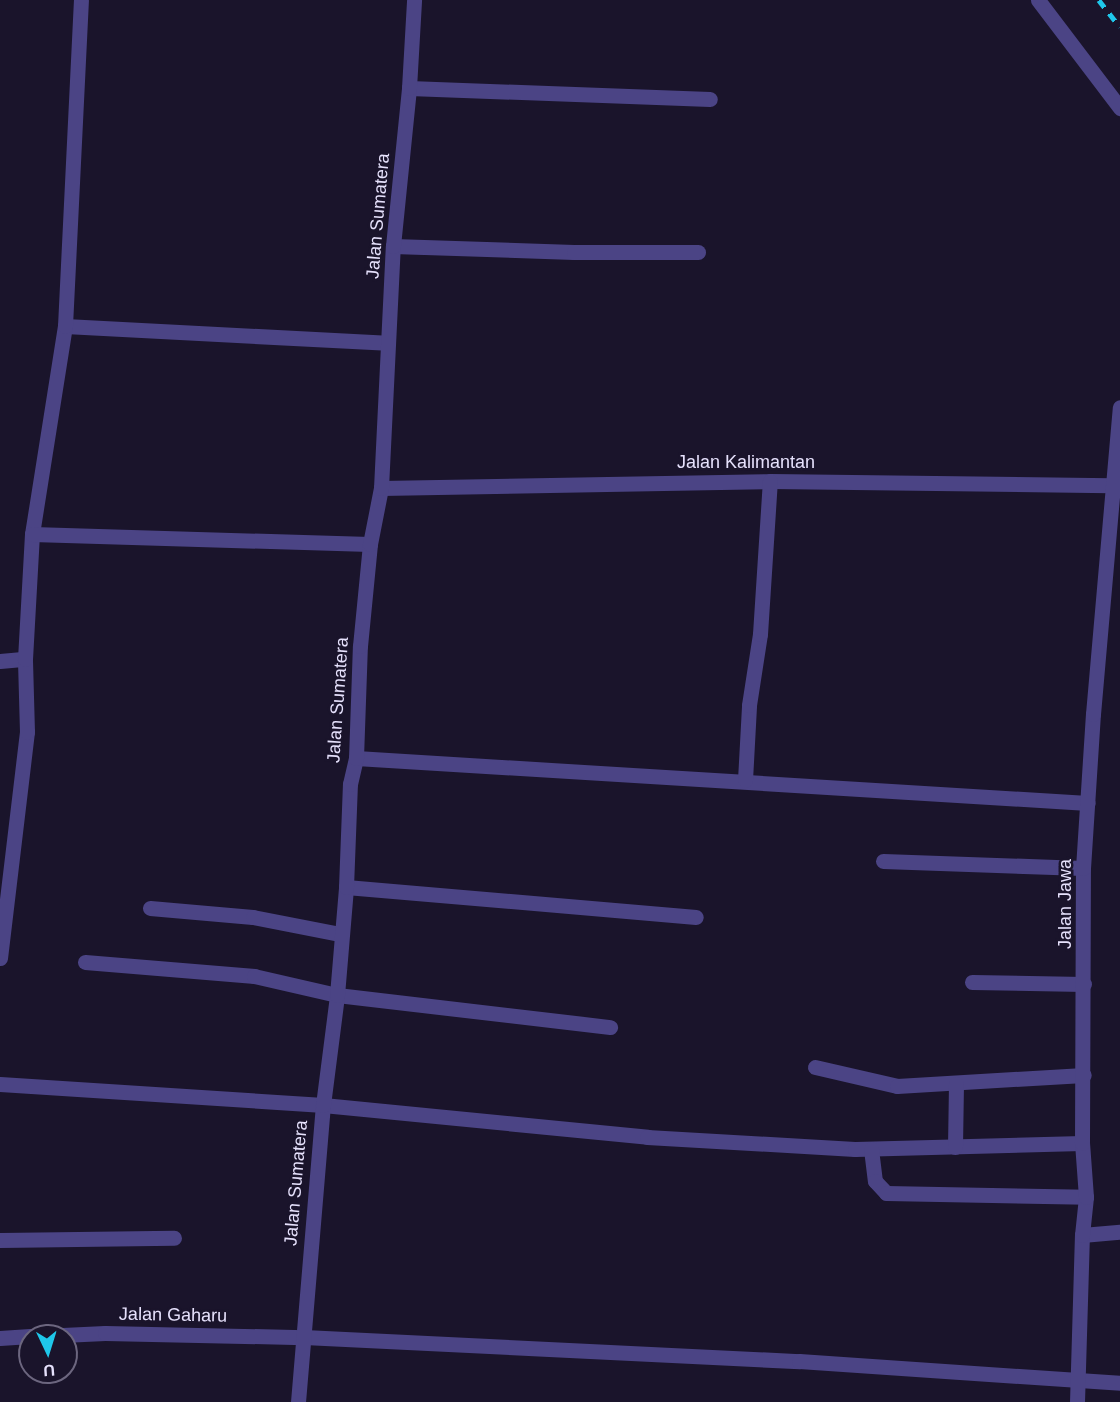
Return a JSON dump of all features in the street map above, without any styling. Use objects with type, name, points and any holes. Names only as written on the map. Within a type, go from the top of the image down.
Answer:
[{"type":"street","points":[[0,958],[27,732],[25,659],[32,534],[65,326],[81,0]]},
{"type":"street","name":"Jalan Sumatera","points":[[297,1402],[323,1105],[337,995],[340,934],[346,887],[350,784],[356,758],[360,646],[370,544],[381,488],[393,246],[410,88],[414,0]]},
{"type":"street","points":[[1038,0],[1120,108]]},
{"type":"street","points":[[410,88],[710,99]]},
{"type":"street","points":[[393,246],[574,252],[698,252]]},
{"type":"street","points":[[65,326],[387,344]]},
{"type":"street","name":"Jalan Jawa","points":[[1077,1402],[1082,1235],[1086,1197],[1082,1143],[1083,868],[1111,484],[1120,407]]},
{"type":"street","points":[[745,780],[749,705],[760,634],[770,481]]},
{"type":"street","name":"Jalan Kalimantan","points":[[381,488],[770,481],[1111,484]]},
{"type":"street","points":[[32,534],[370,544]]},
{"type":"street","points":[[0,661],[25,659]]},
{"type":"street","points":[[356,758],[745,780],[1088,804]]},
{"type":"street","points":[[883,861],[1083,868]]},
{"type":"street","points":[[346,887],[696,917]]},
{"type":"street","points":[[150,908],[253,917],[340,934]]},
{"type":"street","points":[[86,962],[254,976],[337,995],[610,1027]]},
{"type":"street","points":[[972,982],[1084,984]]},
{"type":"street","points":[[815,1067],[897,1086],[1084,1075]]},
{"type":"street","points":[[0,1084],[323,1105],[647,1137],[872,1149],[1082,1143]]},
{"type":"street","points":[[955,1146],[956,1084]]},
{"type":"street","points":[[872,1149],[875,1181],[886,1193],[1086,1197]]},
{"type":"street","points":[[1082,1235],[1120,1232]]},
{"type":"street","points":[[0,1240],[174,1238]]},
{"type":"street","name":"Jalan Gaharu","points":[[78,1334],[304,1337],[799,1361],[1120,1383]]},
{"type":"street","points":[[0,1338],[18,1337]]},
{"type":"railway","points":[[1099,0],[1120,27]]}]
